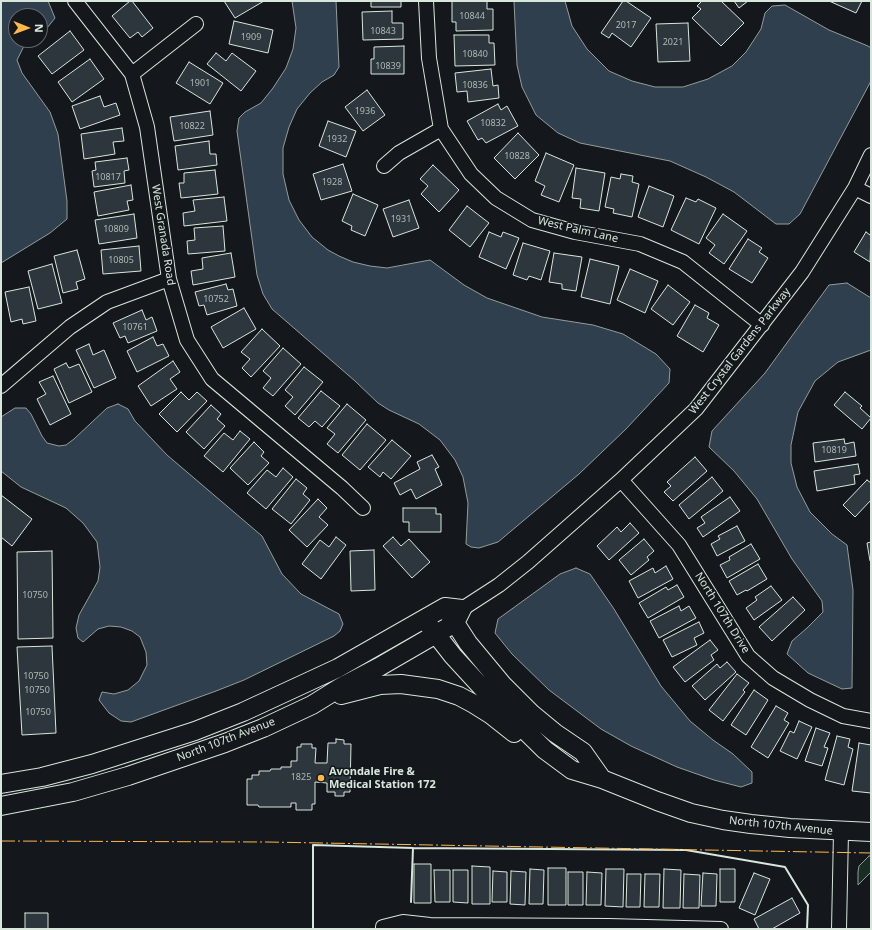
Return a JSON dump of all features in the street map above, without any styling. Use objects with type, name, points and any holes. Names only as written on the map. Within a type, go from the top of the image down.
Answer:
[{"type":"main road","name":"North 107th Avenue","points":[[1,806],[73,792],[128,776],[199,752],[260,729],[312,705],[341,687],[379,667],[443,619]]},
{"type":"main road","name":"North 107th Avenue","points":[[1,784],[42,777],[92,764],[195,731],[252,708],[443,619]]},
{"type":"main road","name":"North 107th Avenue","points":[[443,619],[453,656],[487,693],[545,750],[572,770],[602,779],[691,813],[757,825],[840,832],[871,832]]},
{"type":"main road","points":[[443,619],[468,643],[502,684],[532,714],[555,733],[583,752],[602,779]]},
{"type":"main road","points":[[312,705],[337,696],[380,685],[401,684],[438,689],[459,696],[474,704],[490,714],[522,740],[545,750]]},
{"type":"main road","points":[[252,708],[260,729]]},
{"type":"street","name":"West Granada Road","points":[[75,1],[132,74],[147,128],[169,279],[187,340],[212,379],[342,488],[362,508]]},
{"type":"street","name":"West Palm Lane","points":[[426,1],[429,58],[441,129],[471,174],[496,198],[532,220],[575,232],[640,244],[683,262],[762,325]]},
{"type":"street","points":[[132,74],[196,24]]},
{"type":"street","points":[[384,166],[399,153],[441,129]]},
{"type":"street","name":"West Crystal Gardens Parkway","points":[[443,619],[499,585],[528,562],[621,480],[696,409],[802,272],[855,188],[871,155]]},
{"type":"street","points":[[855,188],[871,196]]},
{"type":"street","points":[[1,386],[70,327],[106,302],[169,279]]},
{"type":"street","name":"North 107th Drive","points":[[621,480],[679,545],[748,656],[773,678],[810,700],[843,716],[871,721]]},
{"type":"street","points":[[839,929],[840,832]]},
{"type":"street","points":[[383,928],[403,922],[430,925],[721,929]]},
{"type":"green space","points":[[869,856],[871,856],[871,872],[858,885],[859,866]]},
{"type":"water","points":[[1,1],[48,1],[55,18],[48,27],[48,8],[8,8],[8,48],[23,48],[17,60],[22,73],[50,112],[58,134],[67,201],[67,219],[50,233],[1,263]]},
{"type":"water","points":[[292,1],[336,1],[339,67],[334,75],[322,82],[310,93],[297,109],[289,127],[283,148],[283,174],[289,200],[299,220],[312,237],[328,250],[339,256],[353,262],[370,266],[387,268],[430,260],[464,285],[487,298],[542,317],[593,325],[623,334],[656,354],[670,369],[669,383],[626,429],[579,474],[498,542],[479,548],[471,547],[466,544],[468,503],[463,477],[455,460],[440,440],[419,424],[389,410],[378,403],[272,309],[263,294],[257,275],[237,131],[239,118],[245,112],[261,103],[286,68],[293,49],[296,28]]},
{"type":"water","points":[[514,1],[565,1],[572,26],[587,49],[609,71],[632,81],[655,87],[683,87],[708,79],[732,66],[746,52],[761,29],[765,13],[772,6],[785,5],[829,30],[871,48],[871,81],[800,214],[789,224],[776,224],[734,192],[706,177],[670,161],[580,143],[558,133],[536,115],[522,87],[517,65]]},
{"type":"water","points":[[847,283],[871,298],[871,350],[838,362],[815,381],[798,412],[791,445],[791,463],[797,487],[810,512],[832,534],[847,545],[853,590],[852,688],[842,689],[808,673],[787,654],[792,641],[823,612],[822,601],[792,559],[757,499],[734,471],[709,447],[712,431],[765,373],[829,285]]},
{"type":"water","points":[[118,404],[128,409],[135,421],[167,455],[262,536],[282,574],[301,594],[339,614],[343,624],[340,631],[334,636],[244,680],[131,722],[121,721],[109,713],[99,700],[102,692],[114,694],[128,690],[139,681],[147,665],[146,652],[140,637],[132,631],[121,627],[109,626],[98,629],[83,642],[78,638],[76,628],[79,615],[98,581],[100,567],[97,542],[83,523],[66,508],[21,487],[1,471],[1,417],[15,408],[26,408],[31,414],[47,443],[59,446],[66,445],[107,408]]},
{"type":"water","points":[[576,568],[590,574],[614,609],[661,686],[690,721],[733,754],[752,772],[752,783],[741,787],[714,780],[677,767],[631,746],[601,729],[549,690],[512,654],[495,633],[498,619],[560,574]]},
{"type":"building","points":[[132,1],[153,28],[142,37],[138,32],[130,38],[112,16]]},
{"type":"building","points":[[224,1],[264,1],[235,18]]},
{"type":"building","points":[[371,1],[401,1],[401,7],[371,7]]},
{"type":"building","points":[[452,1],[487,1],[487,9],[493,9],[493,30],[456,31],[456,22],[452,22]]},
{"type":"building","points":[[623,1],[626,1],[651,18],[631,47],[612,33],[609,38],[601,33]]},
{"type":"building","points":[[702,1],[721,1],[744,23],[721,46],[692,18],[701,9],[697,6]]},
{"type":"building","points":[[734,1],[748,1],[739,8]]},
{"type":"building","points":[[829,1],[862,1],[856,13]]},
{"type":"building","points":[[392,11],[392,23],[403,23],[403,39],[363,40],[362,12]]},
{"type":"building","points":[[234,21],[273,30],[268,53],[229,44]]},
{"type":"building","points":[[688,23],[690,61],[658,62],[656,24]]},
{"type":"building","points":[[70,31],[84,50],[52,74],[38,56]]},
{"type":"building","points":[[454,35],[489,35],[489,43],[494,43],[495,65],[455,66]]},
{"type":"building","points":[[404,46],[404,74],[371,74],[371,59],[374,59],[374,47]]},
{"type":"building","points":[[216,53],[226,61],[232,53],[256,71],[241,91],[207,64]]},
{"type":"building","points":[[90,59],[104,79],[72,102],[58,82]]},
{"type":"building","points":[[189,62],[223,83],[210,104],[176,83]]},
{"type":"building","points":[[491,69],[493,86],[498,85],[499,98],[468,102],[467,91],[457,92],[455,73]]},
{"type":"building","points":[[367,90],[385,115],[363,131],[345,107]]},
{"type":"building","points":[[100,96],[104,107],[116,103],[120,115],[80,129],[72,106]]},
{"type":"building","points":[[498,104],[501,110],[507,106],[518,126],[486,143],[482,138],[478,140],[467,121]]},
{"type":"building","points":[[210,111],[213,135],[174,141],[170,117]]},
{"type":"building","points":[[328,121],[356,131],[346,157],[319,146]]},
{"type":"building","points":[[122,128],[124,141],[113,142],[115,154],[84,159],[81,134]]},
{"type":"building","points":[[518,133],[539,155],[515,179],[494,158]]},
{"type":"building","points":[[209,141],[210,154],[216,154],[217,165],[178,170],[175,146]]},
{"type":"building","points":[[546,153],[574,165],[559,202],[541,195],[545,186],[535,181]]},
{"type":"building","points":[[127,158],[129,170],[124,171],[125,183],[94,187],[92,171],[96,170],[95,162]]},
{"type":"building","points":[[343,164],[352,191],[321,200],[313,174]]},
{"type":"building","points":[[433,165],[459,190],[439,212],[421,194],[428,186],[420,179]]},
{"type":"building","points":[[576,168],[605,173],[599,211],[580,208],[581,199],[572,198]]},
{"type":"building","points":[[215,170],[218,194],[181,198],[179,183],[184,183],[184,173]]},
{"type":"building","points":[[621,174],[633,176],[632,182],[639,184],[632,217],[613,213],[614,209],[605,207],[611,177],[620,179]]},
{"type":"building","points":[[131,185],[133,200],[127,201],[129,210],[98,216],[94,192]]},
{"type":"building","points":[[649,186],[674,196],[663,227],[638,217]]},
{"type":"building","points":[[353,194],[378,205],[365,236],[351,230],[352,226],[342,221]]},
{"type":"building","points":[[224,197],[227,221],[184,226],[183,213],[195,211],[193,200]]},
{"type":"building","points":[[686,198],[696,202],[698,199],[716,208],[699,244],[671,230]]},
{"type":"building","points":[[409,200],[419,228],[393,237],[383,209]]},
{"type":"building","points":[[467,206],[489,223],[470,247],[449,230]]},
{"type":"building","points":[[134,214],[137,238],[99,244],[95,220]]},
{"type":"building","points":[[723,214],[747,231],[724,264],[709,253],[715,245],[706,238]]},
{"type":"building","points":[[223,226],[225,251],[188,254],[187,241],[195,240],[194,228]]},
{"type":"building","points":[[489,232],[501,237],[503,232],[519,238],[506,269],[479,257]]},
{"type":"building","points":[[866,232],[870,235],[871,233],[870,262],[854,252]]},
{"type":"building","points":[[748,239],[762,248],[759,252],[768,258],[752,283],[729,269]]},
{"type":"building","points":[[523,243],[550,251],[541,280],[529,276],[527,280],[513,275]]},
{"type":"building","points":[[139,246],[141,271],[103,274],[101,250]]},
{"type":"building","points":[[77,250],[85,279],[76,282],[78,289],[63,293],[54,256]]},
{"type":"building","points":[[231,253],[235,277],[193,285],[191,271],[203,269],[202,258]]},
{"type":"building","points":[[554,253],[582,257],[576,291],[562,289],[562,284],[549,282]]},
{"type":"building","points":[[590,259],[619,266],[610,304],[581,297]]},
{"type":"building","points":[[52,264],[62,303],[38,309],[28,271]]},
{"type":"building","points":[[630,269],[658,281],[645,313],[617,300]]},
{"type":"building","points":[[226,284],[228,290],[233,289],[237,306],[207,315],[204,305],[199,306],[195,292]]},
{"type":"building","points":[[668,285],[690,302],[673,325],[651,309]]},
{"type":"building","points":[[29,287],[36,321],[23,324],[22,319],[11,322],[5,292]]},
{"type":"building","points":[[695,305],[709,313],[707,318],[719,325],[703,352],[677,336]]},
{"type":"building","points":[[244,308],[256,329],[223,348],[211,327]]},
{"type":"building","points":[[142,310],[146,320],[152,317],[157,331],[128,343],[125,336],[120,338],[113,323]]},
{"type":"building","points":[[262,329],[280,346],[251,377],[242,368],[250,359],[241,352]]},
{"type":"building","points":[[153,337],[157,346],[163,344],[169,356],[137,372],[127,351]]},
{"type":"building","points":[[89,344],[93,355],[104,350],[116,378],[94,388],[76,350]]},
{"type":"building","points":[[283,348],[301,364],[273,396],[263,388],[271,378],[263,371]]},
{"type":"building","points":[[173,361],[180,372],[170,379],[177,389],[151,406],[138,386]]},
{"type":"building","points":[[66,363],[69,368],[79,364],[92,392],[69,403],[54,369]]},
{"type":"building","points":[[304,367],[323,382],[295,415],[285,406],[293,397],[285,390]]},
{"type":"building","points":[[53,376],[71,414],[50,425],[37,399],[46,394],[39,382]]},
{"type":"building","points":[[321,391],[340,406],[322,427],[315,421],[309,427],[298,418]]},
{"type":"building","points":[[181,392],[189,400],[197,392],[207,401],[177,432],[159,414]]},
{"type":"building","points":[[845,392],[862,406],[860,408],[871,418],[862,429],[834,405]]},
{"type":"building","points":[[347,404],[366,420],[338,453],[327,444],[335,434],[327,428]]},
{"type":"building","points":[[211,405],[221,414],[217,419],[225,426],[204,449],[186,432]]},
{"type":"building","points":[[367,424],[386,440],[360,470],[342,455]]},
{"type":"building","points":[[240,431],[250,439],[223,472],[204,456],[224,433],[233,440]]},
{"type":"building","points":[[844,439],[845,444],[854,442],[856,456],[815,462],[813,443]]},
{"type":"building","points":[[392,440],[411,456],[391,479],[383,472],[380,477],[368,467]]},
{"type":"building","points":[[254,442],[264,452],[261,456],[269,463],[248,485],[230,468]]},
{"type":"building","points":[[432,455],[439,467],[435,469],[442,485],[416,499],[411,489],[400,495],[394,483],[420,469],[417,462]]},
{"type":"building","points":[[695,457],[707,471],[673,501],[664,492],[671,486],[667,482]]},
{"type":"building","points":[[858,464],[860,474],[854,475],[855,484],[817,491],[814,471]]},
{"type":"building","points":[[283,468],[293,477],[266,509],[247,493],[267,470],[276,477]]},
{"type":"building","points":[[712,477],[723,491],[689,519],[679,505]]},
{"type":"building","points":[[296,479],[307,488],[303,494],[310,500],[291,524],[272,509]]},
{"type":"building","points":[[867,480],[871,483],[871,500],[855,517],[843,505]]},
{"type":"building","points":[[1,495],[32,519],[12,546],[1,537]]},
{"type":"building","points":[[730,497],[740,511],[703,537],[697,528],[705,523],[701,517]]},
{"type":"building","points":[[318,499],[327,508],[319,517],[328,525],[307,547],[289,530]]},
{"type":"building","points":[[403,508],[436,508],[436,514],[441,514],[441,532],[409,532],[409,522],[403,522]]},
{"type":"building","points":[[630,523],[639,533],[609,560],[597,546],[617,527],[621,532]]},
{"type":"building","points":[[737,526],[745,541],[717,556],[711,544],[720,539],[718,536]]},
{"type":"building","points":[[336,537],[346,545],[321,579],[302,564],[320,540],[329,547]]},
{"type":"building","points":[[393,537],[401,546],[409,539],[430,562],[412,578],[383,546]]},
{"type":"building","points":[[644,539],[654,551],[647,557],[649,560],[631,575],[619,560]]},
{"type":"building","points":[[871,542],[871,561],[870,561],[867,543]]},
{"type":"building","points":[[751,544],[760,559],[727,578],[720,565],[730,560],[729,557]]},
{"type":"building","points":[[374,550],[375,590],[351,591],[350,551]]},
{"type":"building","points":[[52,551],[53,638],[18,639],[17,552]]},
{"type":"building","points":[[758,564],[767,579],[737,595],[729,581]]},
{"type":"building","points":[[666,566],[673,579],[638,598],[629,581],[653,568],[655,573]]},
{"type":"building","points":[[677,585],[684,597],[648,618],[639,603],[666,587],[668,590]]},
{"type":"building","points":[[771,586],[782,600],[754,620],[746,608],[757,600],[755,597]]},
{"type":"building","points":[[793,597],[805,610],[772,641],[759,627]]},
{"type":"building","points":[[679,606],[681,611],[689,606],[696,618],[659,638],[650,621]]},
{"type":"building","points":[[699,622],[704,633],[694,638],[697,645],[672,657],[663,640]]},
{"type":"building","points":[[710,640],[718,650],[711,655],[714,660],[685,682],[673,667]]},
{"type":"building","points":[[52,646],[56,733],[22,735],[17,647]]},
{"type":"building","points":[[727,662],[736,672],[705,700],[692,686],[717,664],[720,668]]},
{"type":"building","points":[[737,674],[749,683],[743,690],[745,692],[723,721],[709,710]]},
{"type":"building","points":[[754,690],[768,700],[746,735],[731,725]]},
{"type":"building","points":[[776,706],[788,713],[784,720],[789,723],[768,758],[751,747]]},
{"type":"building","points":[[799,721],[812,727],[797,759],[780,751],[790,731],[794,733]]},
{"type":"building","points":[[816,728],[830,733],[824,747],[828,748],[822,766],[805,761]]},
{"type":"building","points":[[837,736],[850,739],[848,747],[853,749],[844,785],[825,780]]},
{"type":"building","name":"Avondale Fire & Medical Station 172","points":[[336,739],[344,740],[344,744],[351,744],[350,792],[344,792],[344,796],[335,796],[335,792],[327,792],[327,783],[315,782],[315,804],[312,804],[312,810],[296,810],[296,803],[291,803],[291,807],[259,807],[258,805],[247,805],[247,779],[252,779],[252,775],[259,775],[259,771],[270,771],[271,769],[281,769],[281,767],[291,767],[291,761],[297,761],[297,747],[301,747],[301,744],[312,744],[312,748],[316,748],[315,763],[327,763],[328,743],[336,743]]},
{"type":"building","points":[[859,743],[871,745],[871,793],[852,791]]},
{"type":"building","points":[[414,864],[431,864],[431,903],[414,903]]},
{"type":"building","points":[[472,866],[490,867],[490,904],[472,904]]},
{"type":"building","points":[[548,868],[566,868],[566,905],[548,905]]},
{"type":"building","points":[[530,869],[544,870],[543,904],[529,904]]},
{"type":"building","points":[[606,869],[624,869],[623,907],[605,906]]},
{"type":"building","points":[[664,869],[681,870],[680,908],[663,908]]},
{"type":"building","points":[[720,869],[735,869],[735,902],[720,902]]},
{"type":"building","points":[[434,870],[450,870],[450,902],[435,902]]},
{"type":"building","points":[[453,870],[468,870],[468,903],[453,902]]},
{"type":"building","points":[[493,871],[507,872],[507,902],[492,902]]},
{"type":"building","points":[[511,871],[526,872],[525,905],[510,904]]},
{"type":"building","points":[[568,872],[583,872],[583,905],[568,905]]},
{"type":"building","points":[[587,872],[602,873],[601,905],[586,905]]},
{"type":"building","points":[[703,873],[717,874],[716,906],[701,906]]},
{"type":"building","points":[[754,873],[770,879],[755,915],[739,908]]},
{"type":"building","points":[[627,874],[641,874],[640,907],[626,907]]},
{"type":"building","points":[[645,874],[660,874],[659,907],[644,907]]},
{"type":"building","points":[[684,874],[700,875],[699,908],[683,908]]},
{"type":"building","points":[[792,898],[800,913],[772,929],[759,929],[754,919]]},
{"type":"building","points":[[25,913],[48,913],[48,929],[25,929]]},
{"type":"wall","points":[[313,929],[313,845],[413,848],[411,902]]},
{"type":"wall","points":[[413,848],[686,850],[785,867],[808,905],[807,929]]},
{"type":"power","points":[[1,841],[267,842],[871,853]]},
{"type":"place","name":"Avondale Fire & Medical Station 172","points":[[321,778]]}]
